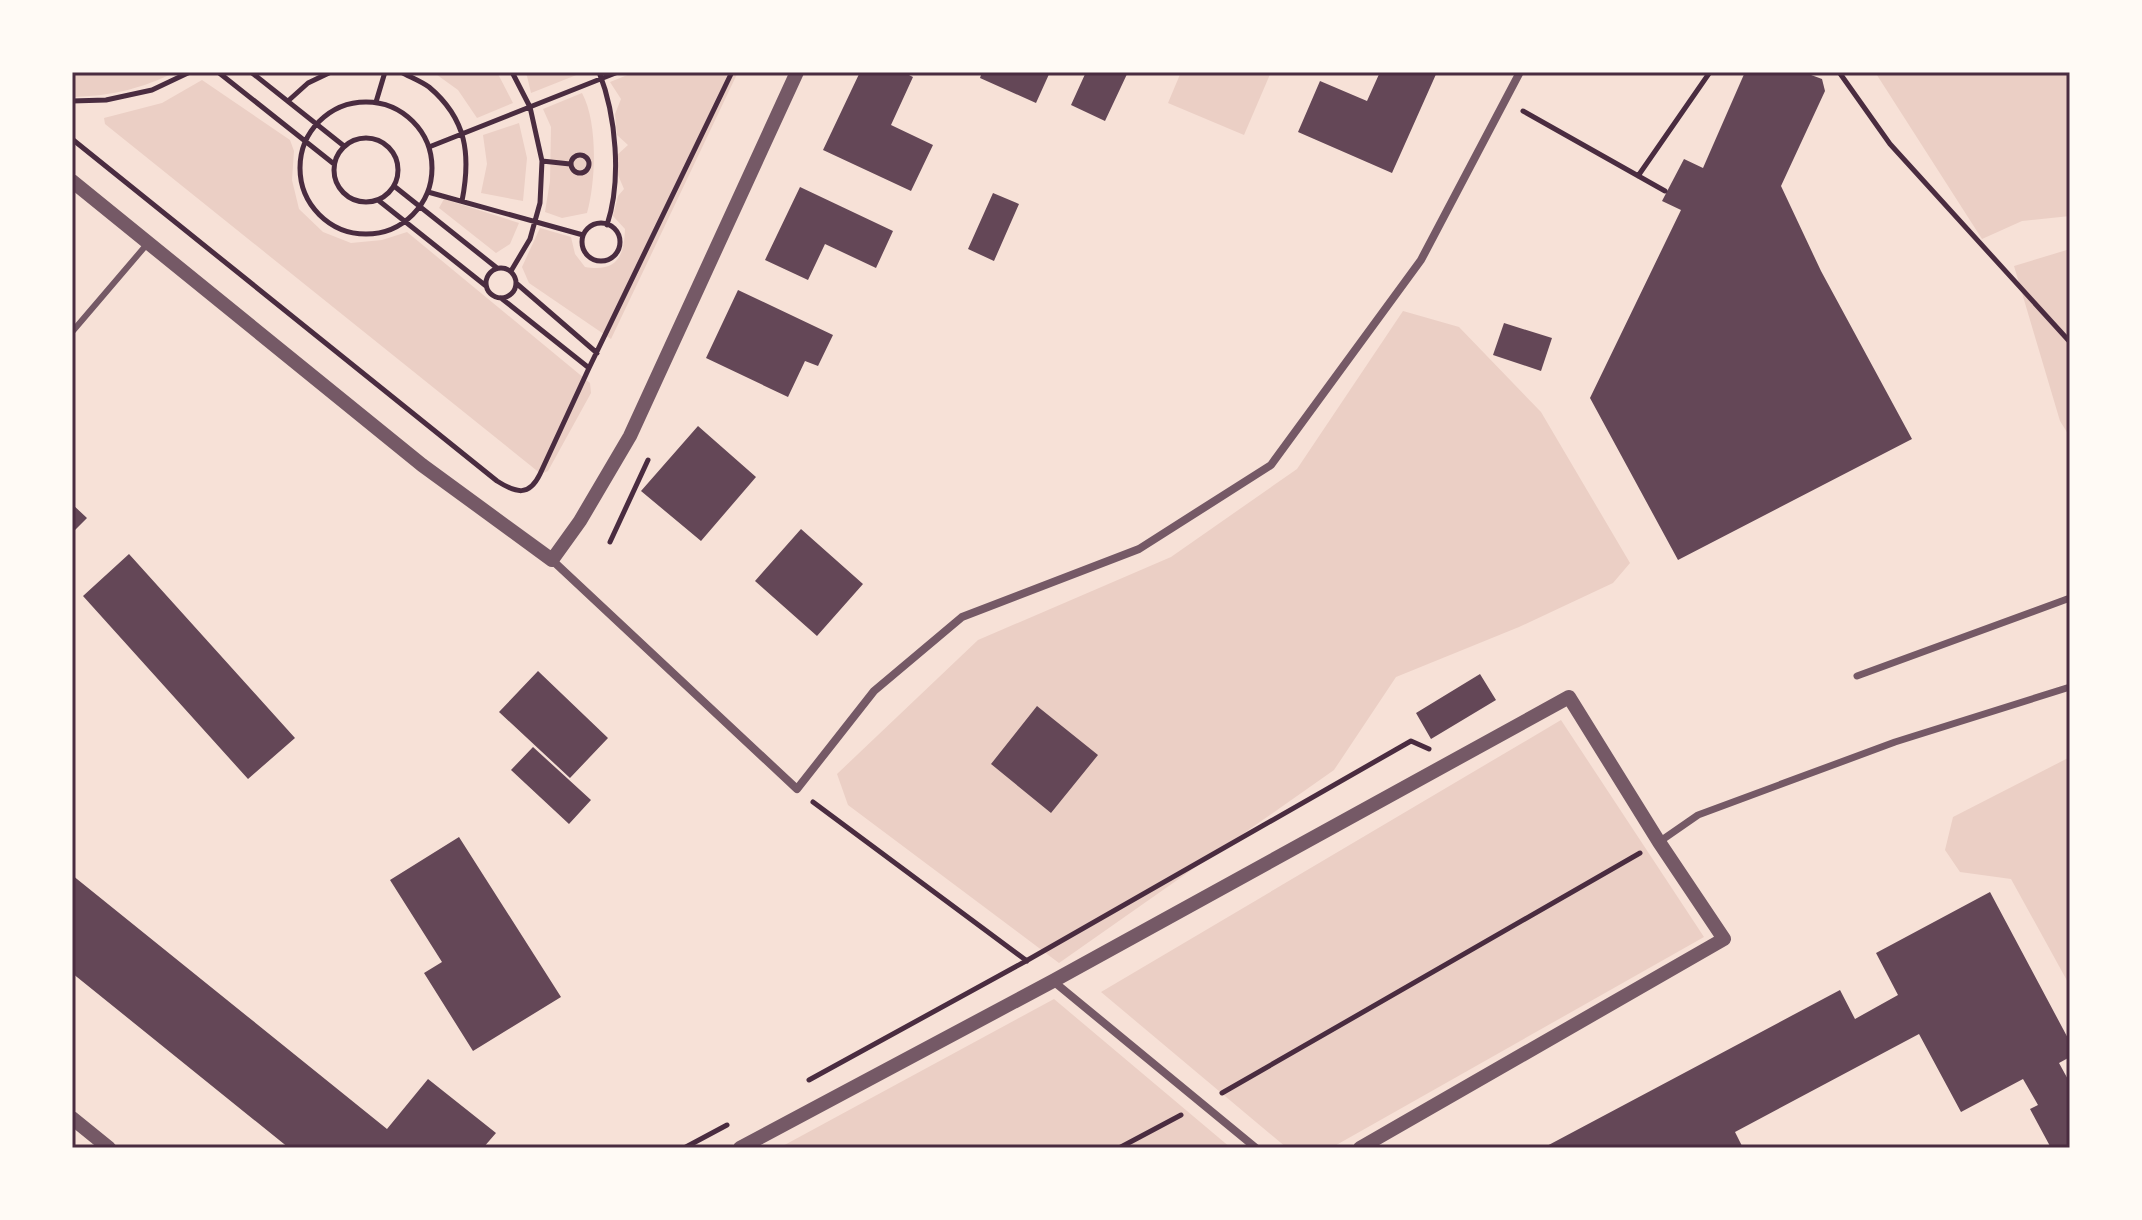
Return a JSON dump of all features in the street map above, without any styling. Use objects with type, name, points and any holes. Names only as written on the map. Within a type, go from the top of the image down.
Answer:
[{"type":"street","points":[[552,560],[580,521],[630,436],[797,72]]},
{"type":"street","points":[[72,181],[422,465],[552,560],[797,789],[874,691],[962,617],[1139,549],[1271,465],[1421,260],[1520,72]]},
{"type":"street","points":[[1857,676],[2070,598]]},
{"type":"street","points":[[1659,842],[1698,815],[1895,742],[2070,687]]},
{"type":"street","points":[[740,1148],[1053,981],[1569,697],[1659,842],[1724,939],[1360,1148]]},
{"type":"street","points":[[1053,981],[1256,1148]]},
{"type":"street","points":[[72,1118],[109,1148]]},
{"type":"lane","points":[[72,332],[148,243]]},
{"type":"path","points":[[72,101],[106,100],[152,90],[190,72]]},
{"type":"path","points":[[218,72],[334,164]]},
{"type":"path","points":[[251,72],[344,146]]},
{"type":"path","points":[[288,101],[308,83],[331,72]]},
{"type":"path","points":[[376,102],[385,72]]},
{"type":"path","points":[[401,72],[427,85],[438,96],[449,108],[462,134],[468,168],[462,201]]},
{"type":"path","points":[[511,271],[530,239],[540,203],[542,161],[530,107],[512,72]]},
{"type":"path","points":[[599,72],[606,90],[615,144],[614,196],[607,225]]},
{"type":"path","points":[[429,147],[618,72]]},
{"type":"path","points":[[72,139],[507,487],[524,491],[536,482],[732,72]]},
{"type":"path","points":[[1638,176],[1710,72]]},
{"type":"path","points":[[1839,72],[1890,144],[2070,342]]},
{"type":"path","points":[[363,101],[385,103],[405,113],[420,129],[429,147],[433,170],[428,192],[420,206],[400,225],[379,233],[357,234],[336,228],[318,215],[305,197],[299,175],[300,153],[305,141],[323,116],[342,106],[363,101]]},
{"type":"path","points":[[1504,101],[1665,191]]},
{"type":"path","points":[[364,137],[385,144],[393,152],[398,173],[389,192],[378,199],[361,202],[343,193],[334,176],[334,164],[344,146],[364,137]]},
{"type":"path","points":[[542,161],[570,164]]},
{"type":"path","points":[[394,186],[497,268]]},
{"type":"path","points":[[428,192],[583,235]]},
{"type":"path","points":[[378,199],[486,286],[493,296],[501,298],[589,368]]},
{"type":"path","points":[[607,225],[617,233],[617,252],[608,260],[595,260],[582,247],[583,235],[591,226],[607,225]]},
{"type":"path","points":[[486,286],[488,274],[497,268],[511,271],[516,283],[597,353]]},
{"type":"path","points":[[501,298],[512,293],[516,283]]},
{"type":"path","points":[[808,1081],[1026,961],[1411,741],[1455,760]]},
{"type":"path","points":[[797,789],[1053,981]]},
{"type":"path","points":[[1119,1148],[1202,1105],[1659,842]]},
{"type":"path","points":[[684,1148],[739,1118]]},
{"type":"shaded area","points":[[72,72],[176,72],[127,90],[75,97],[72,94]]},
{"type":"shaded area","points":[[433,72],[497,72],[513,103],[477,118],[458,90]]},
{"type":"shaded area","points":[[524,72],[584,72],[531,93]]},
{"type":"shaded area","points":[[635,72],[738,72],[611,339],[529,283],[522,267],[540,228],[571,237],[575,254],[585,267],[611,265],[620,255],[625,229],[613,216],[618,196],[624,189],[618,175],[617,155],[628,145],[617,135],[615,114],[621,99],[610,82]]},
{"type":"shaded area","points":[[1181,72],[1271,72],[1244,135],[1168,103]]},
{"type":"shaded area","points":[[1875,72],[2070,72],[2070,216],[2022,221],[1982,239]]},
{"type":"shaded area","points":[[202,80],[290,140],[294,151],[292,180],[299,209],[323,232],[351,243],[382,240],[407,232],[590,383],[591,393],[548,471],[541,474],[105,124],[104,118],[162,103]]},
{"type":"shaded area","points":[[582,93],[593,135],[594,169],[590,200],[587,213],[562,218],[545,212],[550,181],[551,127],[543,109]]},
{"type":"shaded area","points":[[519,123],[527,158],[523,201],[481,193],[487,164],[483,135]]},
{"type":"shaded area","points":[[444,199],[519,223],[510,244],[496,253],[439,208]]},
{"type":"shaded area","points":[[2070,249],[2070,437],[2060,421],[2014,266]]},
{"type":"shaded area","points":[[1403,311],[1459,327],[1541,412],[1630,563],[1613,583],[1519,627],[1396,677],[1334,770],[1059,963],[848,805],[837,774],[978,640],[1171,557],[1297,469]]},
{"type":"shaded area","points":[[1561,720],[1704,937],[1331,1148],[1287,1148],[1101,992]]},
{"type":"shaded area","points":[[2070,757],[2070,986],[2011,879],[1960,872],[1945,850],[1953,817]]},
{"type":"shaded area","points":[[1054,999],[1231,1148],[779,1148]]},
{"type":"building","points":[[860,72],[903,72],[913,77],[891,125],[933,145],[911,191],[823,150]]},
{"type":"building","points":[[982,72],[1050,72],[1036,103],[980,78]]},
{"type":"building","points":[[1086,72],[1128,72],[1105,121],[1071,105]]},
{"type":"building","points":[[1380,72],[1437,72],[1392,173],[1298,132],[1320,81],[1367,101]]},
{"type":"building","points":[[1745,72],[1803,72],[1822,79],[1825,91],[1781,186],[1821,271],[1912,439],[1678,560],[1590,398],[1681,210],[1662,201],[1684,159],[1703,168]]},
{"type":"building","points":[[800,187],[893,231],[876,268],[825,244],[808,280],[765,260]]},
{"type":"building","points":[[993,193],[1019,204],[994,261],[968,249]]},
{"type":"building","points":[[738,290],[833,335],[818,366],[805,361],[788,397],[706,358]]},
{"type":"building","points":[[1504,323],[1552,338],[1541,371],[1493,355]]},
{"type":"building","points":[[698,426],[756,477],[701,541],[641,491]]},
{"type":"building","points":[[72,504],[87,518],[72,533]]},
{"type":"building","points":[[801,529],[863,584],[817,636],[755,581]]},
{"type":"building","points":[[129,554],[295,738],[248,779],[83,596]]},
{"type":"building","points":[[538,671],[608,738],[570,778],[499,712]]},
{"type":"building","points":[[1480,674],[1496,700],[1431,739],[1416,713]]},
{"type":"building","points":[[1037,706],[1098,755],[1051,813],[991,764]]},
{"type":"building","points":[[533,747],[591,800],[569,824],[511,770]]},
{"type":"building","points":[[459,837],[561,997],[473,1051],[424,973],[442,962],[390,880]]},
{"type":"building","points":[[72,875],[387,1129],[428,1079],[496,1133],[483,1148],[289,1148],[72,973]]},
{"type":"building","points":[[1990,892],[2070,1042],[2070,1057],[2059,1063],[2070,1083],[2070,1148],[2051,1148],[2030,1109],[2038,1105],[2023,1079],[1961,1112],[1919,1034],[1735,1132],[1743,1148],[1543,1148],[1840,990],[1855,1019],[1898,995],[1876,953]]}]
